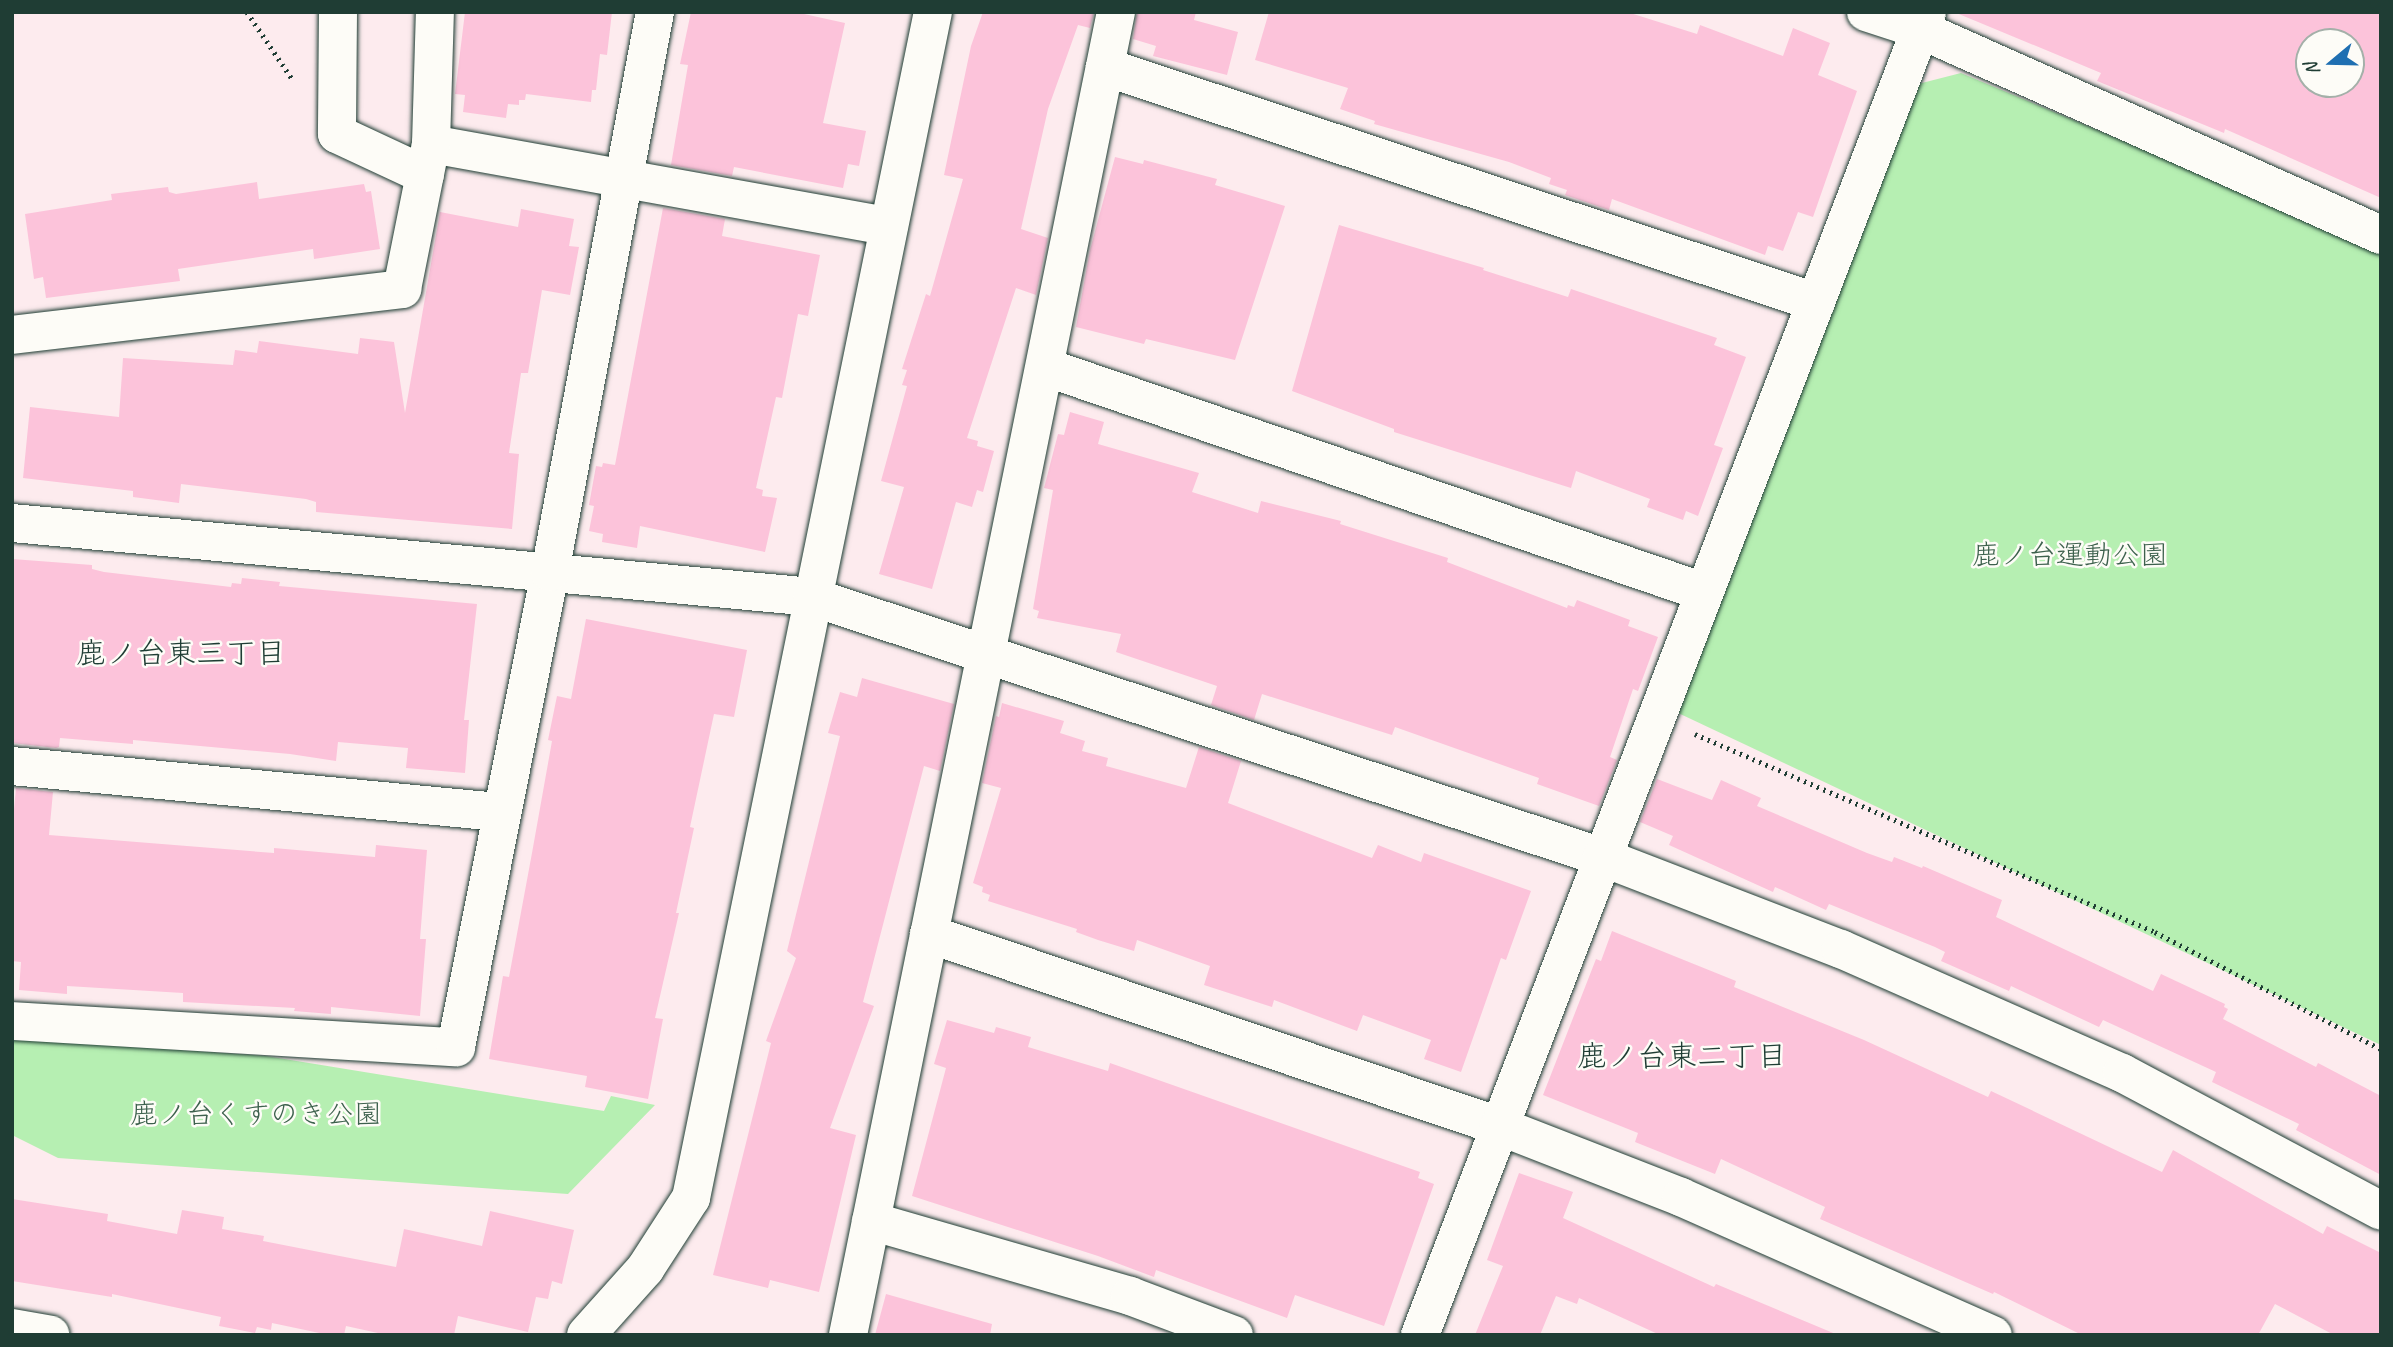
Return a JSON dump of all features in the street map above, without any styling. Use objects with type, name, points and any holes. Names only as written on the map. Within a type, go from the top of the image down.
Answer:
[{"type":"street","points":[[338,12],[338,134],[428,159],[623,178],[889,226]]},
{"type":"street","points":[[12,335],[402,289],[428,159],[435,12]]},
{"type":"street","points":[[12,1021],[456,1047],[500,812],[550,572],[655,12]]},
{"type":"street","points":[[586,1335],[645,1269],[691,1198],[933,12]]},
{"type":"street","points":[[848,1335],[1116,12]]},
{"type":"street","points":[[1866,12],[1924,21],[2381,236]]},
{"type":"street","points":[[1419,1335],[1924,21]]},
{"type":"street","points":[[1105,67],[1816,302]]},
{"type":"street","points":[[1045,367],[1704,592]]},
{"type":"street","points":[[12,523],[812,597],[1602,857],[1841,949],[2122,1073],[2381,1211]]},
{"type":"street","points":[[12,766],[500,812]]},
{"type":"street","points":[[929,934],[1499,1126],[1681,1197],[1993,1335]]},
{"type":"street","points":[[871,1222],[1130,1296],[1234,1335]]},
{"type":"street","points":[[12,1328],[50,1335]]},
{"type":"path","points":[[247,12],[294,82]]},
{"type":"path","points":[[1656,717],[2155,932],[2381,1049]]},
{"type":"green space","name":"鹿ノ台運動公園","points":[[1961,73],[2381,249],[2381,1045],[1676,712],[1918,84]]},
{"type":"green space","name":"鹿ノ台くすのき公園","points":[[12,1038],[266,1056],[604,1111],[611,1096],[655,1105],[568,1194],[58,1158],[12,1135]]},
{"type":"building","points":[[465,12],[612,12],[607,55],[600,54],[596,90],[592,90],[591,102],[526,94],[525,100],[519,100],[519,105],[508,104],[506,118],[463,112],[465,95],[455,94]]},
{"type":"building","points":[[691,12],[795,12],[845,23],[823,123],[866,131],[859,166],[848,164],[843,188],[734,167],[732,176],[671,165],[688,65],[680,64]]},
{"type":"building","points":[[983,12],[1094,12],[1090,28],[1078,25],[1048,109],[1021,229],[1048,238],[1036,295],[1016,288],[967,438],[978,441],[977,446],[994,451],[983,492],[977,490],[972,507],[956,502],[932,589],[879,574],[904,487],[881,481],[907,386],[902,385],[907,370],[902,369],[926,294],[930,296],[963,179],[944,175],[971,46]]},
{"type":"building","points":[[1137,12],[1196,12],[1194,20],[1238,32],[1227,75],[1153,56],[1156,46],[1133,39]]},
{"type":"building","points":[[1269,12],[1627,12],[1697,34],[1700,25],[1783,56],[1793,28],[1830,43],[1818,75],[1857,91],[1813,217],[1798,212],[1783,251],[1768,246],[1765,255],[1612,199],[1609,210],[1565,195],[1567,190],[1549,184],[1551,178],[1509,162],[1374,124],[1375,121],[1340,109],[1348,88],[1255,60]]},
{"type":"building","points":[[1954,12],[2381,12],[2381,198],[2225,129],[2224,133],[2097,81],[2101,73]]},
{"type":"building","points":[[1115,157],[1143,164],[1144,160],[1217,179],[1215,185],[1285,206],[1235,360],[1146,339],[1144,344],[1076,327],[1090,250]]},
{"type":"building","points":[[257,182],[259,199],[364,184],[366,192],[371,191],[380,249],[314,259],[313,249],[178,269],[180,281],[46,298],[43,277],[34,279],[25,214],[112,200],[111,194],[168,187],[169,192],[176,194]]},
{"type":"building","points":[[663,208],[725,219],[722,236],[820,255],[808,316],[798,314],[782,398],[776,397],[756,488],[763,490],[762,496],[777,498],[765,552],[640,526],[637,548],[602,542],[603,534],[589,531],[594,506],[589,505],[596,466],[602,467],[603,463],[615,465]]},
{"type":"building","points":[[521,209],[574,219],[569,246],[579,247],[570,295],[542,290],[528,373],[521,373],[509,453],[519,454],[512,529],[316,512],[316,502],[306,499],[181,484],[179,503],[133,497],[133,491],[23,478],[30,407],[119,417],[123,358],[233,365],[235,350],[257,353],[259,341],[358,354],[360,338],[394,342],[405,413],[440,212],[518,227]]},
{"type":"building","points":[[1339,225],[1484,268],[1483,270],[1568,297],[1571,289],[1717,338],[1714,345],[1746,357],[1714,445],[1723,448],[1698,516],[1686,511],[1683,520],[1647,507],[1650,499],[1576,471],[1571,488],[1394,432],[1394,429],[1292,391]]},
{"type":"building","points":[[1070,412],[1104,422],[1098,444],[1199,473],[1192,492],[1258,513],[1261,501],[1341,521],[1340,524],[1448,558],[1447,562],[1567,608],[1568,605],[1574,607],[1577,600],[1630,620],[1628,626],[1658,637],[1638,691],[1633,689],[1610,757],[1617,760],[1599,806],[1537,784],[1539,778],[1395,727],[1392,735],[1262,694],[1254,720],[1211,705],[1217,686],[1116,652],[1121,634],[1037,618],[1039,611],[1033,609],[1053,490],[1044,488],[1058,434],[1064,435]]},
{"type":"building","points":[[12,559],[92,565],[92,569],[104,572],[231,587],[232,583],[241,584],[242,578],[280,582],[279,586],[477,604],[464,720],[469,720],[465,773],[406,768],[408,748],[338,742],[336,761],[290,754],[133,740],[133,744],[60,738],[59,747],[56,748],[12,743]]},
{"type":"building","points":[[586,619],[747,650],[734,717],[714,714],[690,827],[694,828],[676,913],[679,913],[655,1018],[663,1019],[648,1099],[585,1087],[587,1076],[489,1059],[503,976],[509,977],[552,741],[548,740],[557,696],[571,699]]},
{"type":"building","points":[[862,678],[954,704],[940,771],[924,766],[863,1002],[874,1006],[830,1128],[856,1135],[819,1292],[770,1280],[768,1288],[713,1275],[771,1043],[766,1041],[796,958],[787,951],[840,736],[828,733],[840,692],[857,697]]},
{"type":"building","points":[[1002,703],[1064,721],[1060,733],[1085,741],[1082,751],[1108,758],[1106,766],[1186,788],[1199,747],[1241,761],[1228,803],[1372,858],[1378,845],[1421,862],[1424,853],[1531,891],[1506,960],[1501,958],[1461,1072],[1424,1059],[1431,1040],[1363,1015],[1357,1031],[1274,1000],[1272,1007],[1204,985],[1210,966],[1137,940],[1134,951],[1076,932],[1077,929],[988,901],[990,895],[982,892],[983,887],[973,883],[1001,788],[982,783],[996,716],[999,717]]},
{"type":"building","points":[[1657,779],[1712,800],[1721,780],[1761,798],[1757,806],[1867,853],[1892,862],[1894,857],[1922,868],[1923,866],[2002,900],[1996,917],[2153,991],[2161,974],[2225,1004],[2224,1007],[2228,1009],[2223,1019],[2316,1067],[2318,1063],[2381,1096],[2381,1175],[2296,1130],[2299,1124],[2212,1082],[2216,1072],[2103,1020],[2099,1027],[2011,986],[2009,991],[1941,961],[1945,952],[1935,947],[1829,904],[1826,910],[1775,887],[1773,892],[1669,845],[1673,836],[1640,822]]},
{"type":"building","points":[[16,788],[53,792],[49,835],[274,853],[274,848],[375,857],[376,845],[427,850],[420,939],[426,939],[420,1016],[331,1007],[331,1014],[294,1011],[295,1008],[183,1002],[183,993],[67,986],[67,994],[19,990],[21,962],[12,961],[12,830]]},
{"type":"building","points":[[1612,931],[1736,981],[1734,987],[1864,1040],[1988,1097],[1991,1091],[2162,1172],[2173,1150],[2323,1234],[2327,1226],[2381,1253],[2381,1335],[2334,1335],[2275,1304],[2258,1335],[2082,1335],[1994,1292],[1993,1294],[1820,1219],[1825,1207],[1721,1159],[1715,1174],[1635,1142],[1638,1133],[1543,1095],[1596,959],[1601,961]]},
{"type":"building","points":[[947,1020],[994,1033],[996,1027],[1031,1037],[1028,1047],[1108,1071],[1110,1063],[1420,1172],[1418,1178],[1434,1184],[1384,1326],[1295,1295],[1287,1318],[1156,1270],[1154,1277],[1098,1256],[912,1196],[946,1068],[934,1064]]},
{"type":"building","points":[[1519,1173],[1573,1192],[1563,1218],[1714,1287],[1716,1284],[1838,1335],[1660,1335],[1579,1298],[1577,1304],[1556,1296],[1540,1335],[1475,1335],[1503,1266],[1487,1260]]},
{"type":"building","points":[[12,1199],[108,1214],[107,1221],[177,1234],[182,1210],[224,1217],[222,1229],[264,1236],[263,1241],[396,1267],[404,1229],[482,1246],[490,1211],[574,1230],[562,1284],[552,1281],[548,1299],[536,1297],[528,1332],[458,1316],[454,1335],[387,1335],[346,1326],[344,1335],[329,1335],[272,1323],[271,1330],[257,1327],[255,1333],[219,1326],[221,1317],[112,1294],[112,1297],[12,1281]]},
{"type":"building","points":[[886,1294],[992,1324],[990,1335],[875,1335]]},
{"type":"district","name":"鹿ノ台東三丁目","points":[[181,653]]},
{"type":"district","name":"鹿ノ台東二丁目","points":[[1682,1056]]}]
